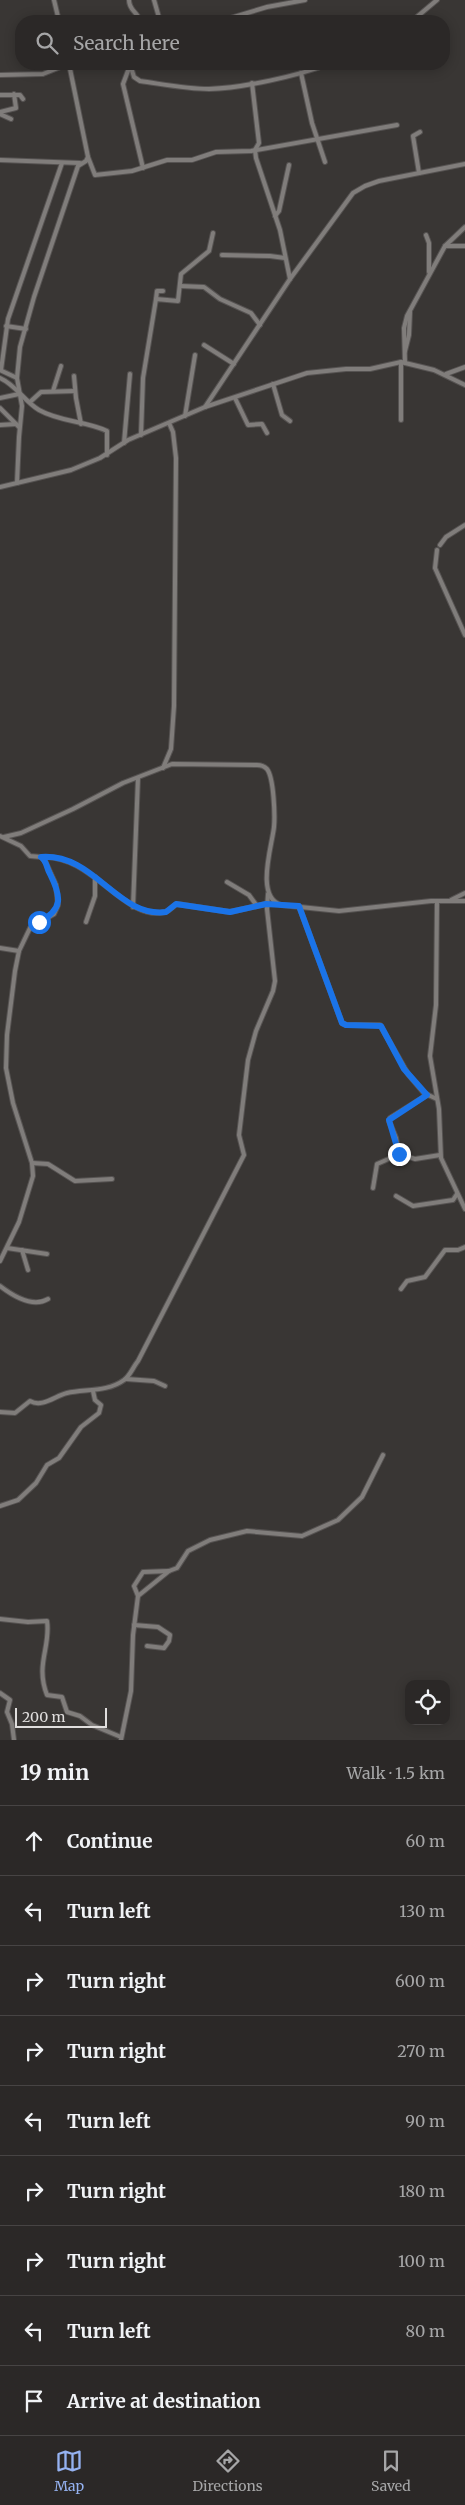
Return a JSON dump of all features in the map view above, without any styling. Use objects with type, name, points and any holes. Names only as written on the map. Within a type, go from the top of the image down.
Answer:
[{"type":"street","points":[[54,0],[58,15]]},
{"type":"street","points":[[129,0],[130,8],[135,15]]},
{"type":"street","points":[[154,0],[158,15]]},
{"type":"street","points":[[238,15],[305,0]]},
{"type":"street","points":[[419,15],[437,0]]},
{"type":"street","points":[[0,75],[43,74],[53,70]]},
{"type":"street","points":[[69,70],[88,157],[95,175],[143,168],[167,160],[192,160],[219,152],[255,150],[397,125]]},
{"type":"street","points":[[128,70],[123,84],[143,168]]},
{"type":"street","points":[[132,70],[134,77],[146,82],[209,88],[252,83],[310,70]]},
{"type":"street","points":[[301,73],[325,162]]},
{"type":"street","points":[[252,83],[259,143],[255,150],[264,186],[275,216],[290,279]]},
{"type":"street","points":[[0,95],[14,94],[21,95],[23,98]]},
{"type":"street","points":[[0,113],[16,108],[14,94]]},
{"type":"street","points":[[0,113],[11,119]]},
{"type":"street","points":[[419,173],[413,136],[420,132]]},
{"type":"street","points":[[0,160],[80,163],[86,161],[88,157]]},
{"type":"street","points":[[17,378],[1,370],[6,326],[62,163]]},
{"type":"street","points":[[17,483],[18,424],[22,402],[18,392],[17,378],[20,349],[34,297],[80,163]]},
{"type":"street","points":[[205,407],[290,279],[353,193],[374,183],[465,164]]},
{"type":"street","points":[[275,216],[279,211],[289,165]]},
{"type":"street","points":[[401,420],[403,362],[405,354],[404,328],[429,274],[445,246],[465,227]]},
{"type":"street","points":[[156,299],[178,301],[182,272],[209,251],[213,233]]},
{"type":"street","points":[[426,235],[429,243],[429,274]]},
{"type":"street","points":[[445,246],[465,246]]},
{"type":"street","points":[[222,255],[285,258]]},
{"type":"street","points":[[180,286],[204,286],[220,299],[251,313],[260,325]]},
{"type":"street","points":[[141,435],[144,378],[157,291],[162,291]]},
{"type":"street","points":[[6,326],[26,330]]},
{"type":"street","points":[[204,345],[234,364]]},
{"type":"street","points":[[185,416],[196,355]]},
{"type":"street","points":[[0,488],[71,470],[107,454],[141,435],[205,407],[307,373],[346,369],[370,369],[403,362],[445,374],[465,385]]},
{"type":"street","points":[[53,391],[61,366]]},
{"type":"street","points":[[445,374],[465,367]]},
{"type":"street","points":[[124,443],[130,374]]},
{"type":"street","points":[[74,376],[81,424]]},
{"type":"street","points":[[0,378],[41,411],[107,431],[107,454]]},
{"type":"street","points":[[273,384],[282,415],[290,421]]},
{"type":"street","points":[[30,402],[38,393],[75,391]]},
{"type":"street","points":[[0,398],[18,392]]},
{"type":"street","points":[[235,398],[248,425],[262,424],[266,433]]},
{"type":"street","points":[[0,408],[18,424]]},
{"type":"street","points":[[163,768],[171,749],[174,701],[176,458],[173,432],[169,423]]},
{"type":"street","points":[[0,425],[18,424]]},
{"type":"street","points":[[440,545],[446,537],[465,525]]},
{"type":"street","points":[[438,550],[435,568],[465,635]]},
{"type":"street","points":[[0,1412],[15,1413],[30,1401],[36,1403],[47,1402],[66,1393],[93,1391],[117,1384],[126,1379],[172,1296],[244,1154],[239,1135],[248,1060],[256,1031],[273,991],[275,981],[266,904],[268,894],[268,856],[275,820],[267,770],[262,766],[252,764],[175,764],[138,778],[21,833],[2,836]]},
{"type":"street","points":[[133,906],[138,778]]},
{"type":"street","points":[[2,836],[21,846],[30,856],[65,859],[95,877],[141,910],[163,913],[170,910],[176,904],[230,912],[266,904],[278,904],[341,911],[358,907],[401,906],[449,900],[465,901]]},
{"type":"street","points":[[0,1261],[28,1197],[33,1176],[32,1163],[13,1103],[6,1068],[8,1027],[19,951],[32,927],[54,914],[57,907],[56,885],[46,861],[41,857]]},
{"type":"street","points":[[86,922],[96,896],[95,877]]},
{"type":"street","points":[[228,882],[249,895],[257,906]]},
{"type":"street","points":[[449,900],[465,893]]},
{"type":"street","points":[[268,894],[271,900],[278,904]]},
{"type":"street","points":[[437,901],[436,1005],[429,1047],[437,1099],[440,1155],[465,1209]]},
{"type":"street","points":[[299,906],[342,1023],[346,1025],[381,1026],[404,1069],[427,1095],[437,1099]]},
{"type":"street","points":[[0,948],[19,951]]},
{"type":"street","points":[[400,1154],[389,1120],[427,1095]]},
{"type":"street","points":[[373,1188],[377,1164],[400,1154],[415,1159],[440,1155]]},
{"type":"street","points":[[32,1163],[48,1164],[76,1181],[112,1179]]},
{"type":"street","points":[[396,1196],[414,1206],[450,1201],[457,1194]]},
{"type":"street","points":[[401,1289],[407,1281],[425,1277],[445,1250],[458,1250],[465,1247]]},
{"type":"street","points":[[7,1248],[47,1254]]},
{"type":"street","points":[[22,1250],[28,1270]]},
{"type":"street","points":[[0,1286],[24,1300],[40,1303],[48,1299]]},
{"type":"street","points":[[126,1379],[154,1381],[165,1386]]},
{"type":"street","points":[[0,1506],[18,1500],[36,1483],[47,1465],[61,1455],[86,1421],[98,1412],[101,1405],[95,1400],[93,1391]]},
{"type":"street","points":[[138,1596],[169,1571],[179,1566],[188,1551],[210,1540],[247,1531],[302,1536],[338,1520],[362,1497],[383,1455]]},
{"type":"street","points":[[0,1619],[28,1622],[47,1621],[42,1661],[43,1685],[46,1694],[63,1698],[67,1712],[80,1716],[92,1725],[121,1739],[130,1695],[134,1625],[138,1596],[134,1586],[144,1572],[169,1571]]},
{"type":"street","points":[[134,1625],[158,1627],[170,1635],[169,1641],[164,1648],[147,1646]]},
{"type":"street","points":[[0,1693],[10,1700],[8,1712],[14,1740]]},
{"type":"route","points":[[39,922],[54,914],[58,905],[56,885],[48,870],[46,861],[41,857],[56,857],[74,863],[108,885],[137,910],[158,913],[166,912],[176,904],[230,912],[266,904],[299,906],[342,1023],[346,1025],[378,1024],[381,1026],[404,1069],[427,1095],[389,1120],[396,1138],[399,1154]]}]
